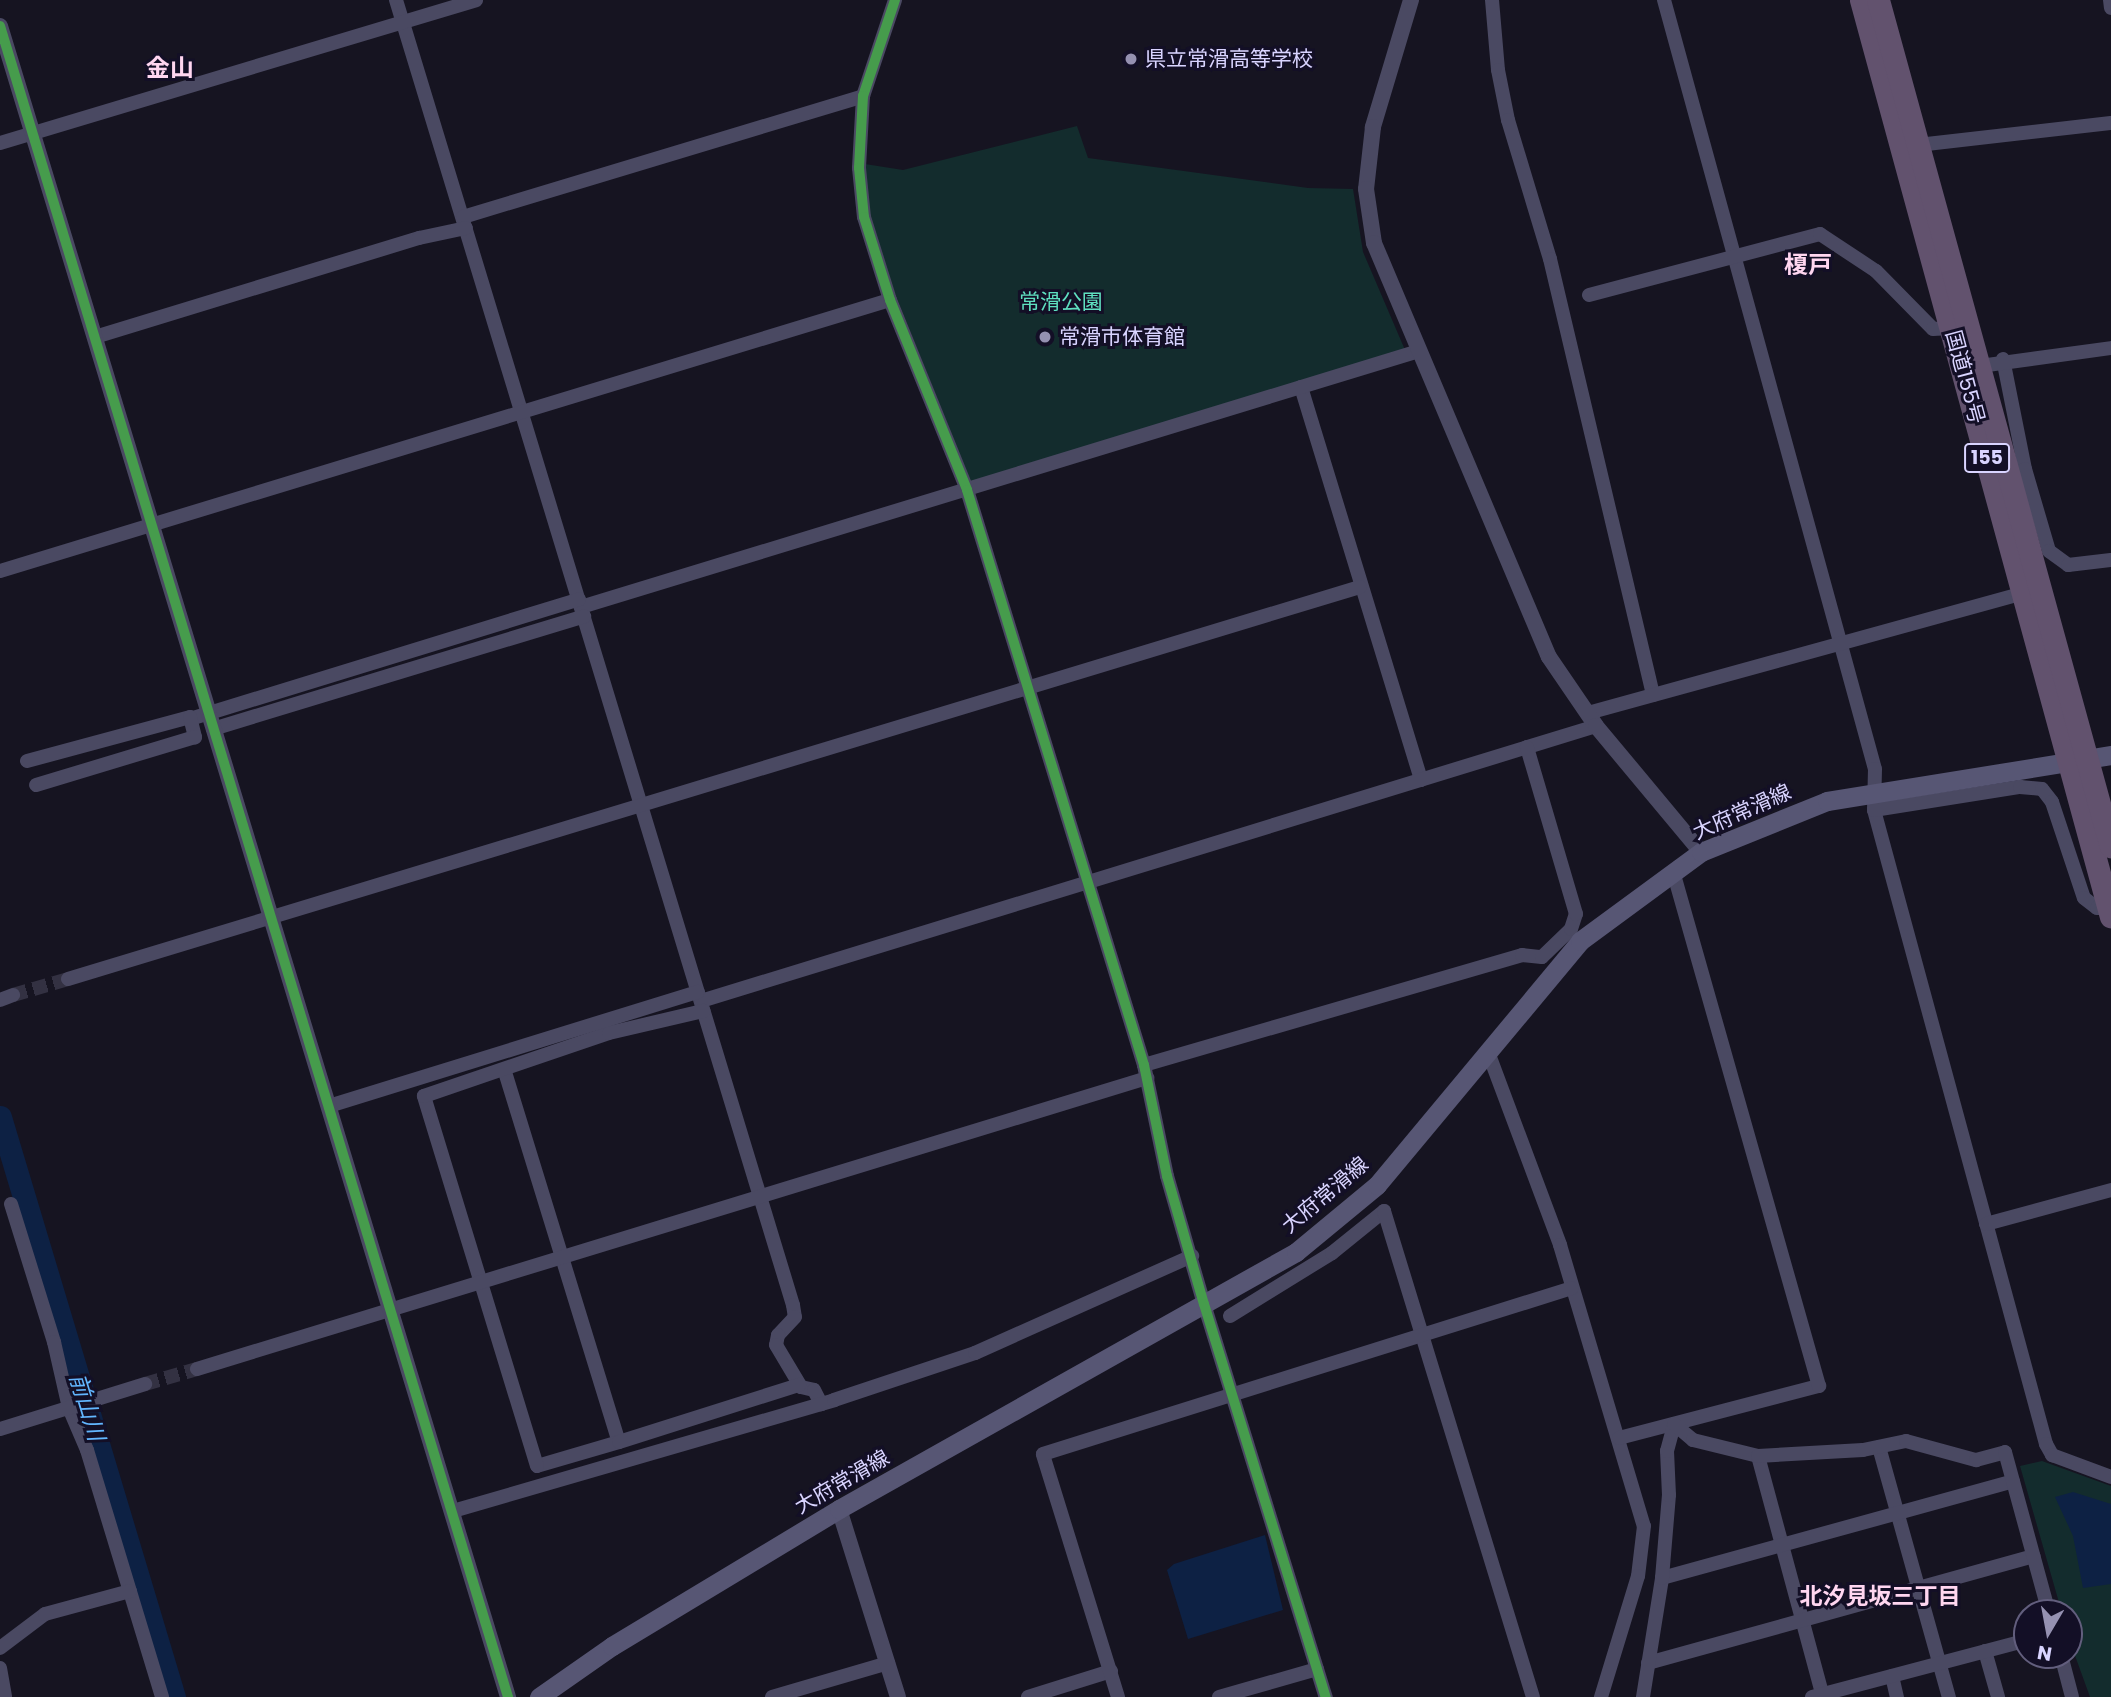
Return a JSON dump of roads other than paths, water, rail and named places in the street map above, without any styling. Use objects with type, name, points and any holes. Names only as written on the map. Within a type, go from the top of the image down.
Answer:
[{"type":"highway","name":"国道155号","points":[[1861,0],[2024,593],[2076,758],[2111,847]]},
{"type":"highway","name":"国道155号","points":[[1878,0],[1980,366],[2076,758],[2110,912]]},
{"type":"main road","name":"大府常滑線","points":[[539,1697],[612,1646],[839,1509],[1296,1252],[1377,1185],[1580,941],[1701,852],[1786,815],[1874,801],[2076,758],[2111,755]]},
{"type":"street","points":[[397,0],[795,1317],[778,1335],[776,1345],[799,1385]]},
{"type":"street","points":[[0,143],[476,0]]},
{"type":"street","points":[[895,0],[863,96],[859,168],[864,217],[890,300],[967,490],[1145,1072],[1167,1176],[1204,1304],[1326,1697]]},
{"type":"street","points":[[1411,0],[1373,127],[1366,190],[1374,243],[1549,657],[1592,719],[1701,852]]},
{"type":"street","points":[[1492,0],[1498,69],[1508,120],[1550,259],[1653,695]]},
{"type":"street","points":[[1664,0],[1875,769],[1874,801],[2046,1444],[2052,1455],[2111,1477]]},
{"type":"street","points":[[2110,0],[2111,8]]},
{"type":"street","points":[[0,26],[508,1697]]},
{"type":"street","points":[[95,338],[863,96]]},
{"type":"street","points":[[1918,145],[2111,123]]},
{"type":"street","points":[[1589,295],[1823,235],[1876,271],[1933,329],[1951,328]]},
{"type":"street","points":[[0,572],[890,300]]},
{"type":"street","points":[[1980,366],[2003,359],[2111,348]]},
{"type":"street","points":[[27,761],[190,719],[210,721],[1419,351]]},
{"type":"street","points":[[2003,359],[2025,469],[2049,551],[2054,559],[2068,565],[2111,560]]},
{"type":"street","points":[[1301,387],[1421,780]]},
{"type":"street","points":[[68,979],[640,803],[1360,587]]},
{"type":"street","points":[[329,1106],[701,1001],[1421,780],[1527,747],[1653,695],[2024,593]]},
{"type":"street","points":[[36,785],[195,737],[190,719]]},
{"type":"street","points":[[197,1369],[760,1197],[1145,1072],[1522,955],[1542,957],[1571,929],[1576,914],[1527,747]]},
{"type":"street","points":[[1874,801],[2020,787],[2042,789],[2052,802],[2084,898],[2096,908],[2110,912]]},
{"type":"street","points":[[1619,1438],[1819,1385],[1673,871]]},
{"type":"street","points":[[701,1001],[505,1072],[424,1096],[537,1466],[799,1385],[814,1390],[821,1404]]},
{"type":"street","points":[[1488,1052],[1572,1288],[1644,1526],[1638,1576],[1601,1697]]},
{"type":"street","points":[[505,1072],[619,1442]]},
{"type":"street","points":[[1986,1224],[2111,1190]]},
{"type":"street","points":[[11,1204],[162,1697]]},
{"type":"street","points":[[1230,1316],[1332,1254],[1384,1211],[1533,1697]]},
{"type":"street","points":[[453,1511],[821,1404],[975,1353],[1192,1256]]},
{"type":"street","points":[[1118,1697],[1043,1454],[1572,1288]]},
{"type":"street","points":[[0,1429],[145,1384]]},
{"type":"street","points":[[1674,1424],[1693,1440],[1758,1456],[1879,1447],[1906,1441],[1976,1460],[2005,1452],[2045,1599]]},
{"type":"street","points":[[1643,1697],[1662,1578],[1668,1505],[1667,1451],[1674,1424]]},
{"type":"street","points":[[1879,1447],[1949,1697]]},
{"type":"street","points":[[1758,1456],[1802,1620],[1819,1696],[2013,1644]]},
{"type":"street","points":[[1662,1578],[2013,1481]]},
{"type":"street","points":[[839,1509],[898,1697]]},
{"type":"street","points":[[1648,1662],[2034,1556]]},
{"type":"street","points":[[0,1648],[45,1614],[130,1591]]},
{"type":"street","points":[[1985,1651],[1998,1697]]},
{"type":"street","points":[[772,1697],[888,1663]]},
{"type":"street","points":[[0,1668],[3,1689]]},
{"type":"street","points":[[1219,1697],[1317,1669]]},
{"type":"street","points":[[2064,1669],[2072,1697]]},
{"type":"street","points":[[1028,1697],[1111,1671]]},
{"type":"street","points":[[1892,1676],[1897,1697]]},
{"type":"water","points":[[2073,1492],[2111,1504],[2111,1584],[2083,1588],[2073,1536],[2055,1497]]},
{"type":"water","points":[[1265,1535],[1283,1610],[1188,1639],[1167,1570],[1174,1564]]},
{"type":"waterway","name":"前山川","points":[[0,1117],[174,1697]]},
{"type":"tunnel","points":[[13,995],[68,979]]},
{"type":"tunnel","points":[[145,1384],[197,1369]]},
{"type":"place","name":"県立常滑高等学校","points":[[1131,59]]},
{"type":"place","name":"常滑市体育館","points":[[1045,337]]},
{"type":"district","name":"金山","points":[[170,68]]},
{"type":"district","name":"榎戸","points":[[1808,265]]},
{"type":"district","name":"北汐見坂三丁目","points":[[1880,1596]]},
{"type":"park label","name":"常滑公園","points":[[1061,302]]}]
